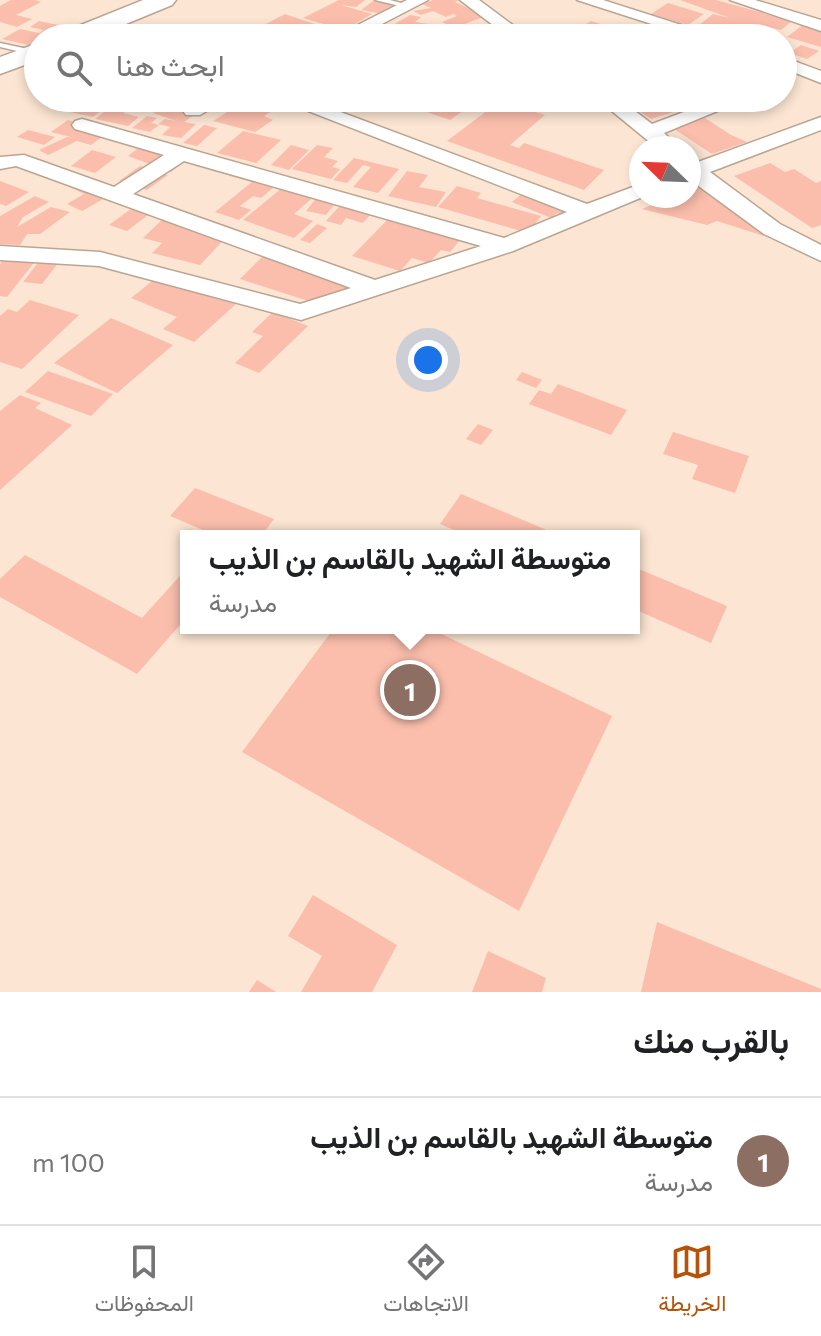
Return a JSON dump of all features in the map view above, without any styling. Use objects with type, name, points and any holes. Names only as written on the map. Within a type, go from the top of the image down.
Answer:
[{"type":"main road","points":[[105,24],[164,0]]},
{"type":"main road","points":[[0,66],[24,57]]},
{"type":"street","points":[[468,0],[501,24]]},
{"type":"street","points":[[585,0],[666,24]]},
{"type":"street","points":[[738,0],[762,3],[821,26]]},
{"type":"street","points":[[370,24],[414,3]]},
{"type":"street","points":[[322,112],[584,211]]},
{"type":"street","points":[[625,112],[657,136]]},
{"type":"street","points":[[651,131],[702,112]]},
{"type":"street","points":[[701,166],[821,123]]},
{"type":"street","points":[[82,125],[178,155],[505,246]]},
{"type":"street","points":[[115,196],[178,155]]},
{"type":"street","points":[[0,163],[17,159],[374,288]]},
{"type":"street","points":[[701,177],[772,229],[821,254]]},
{"type":"street","points":[[0,253],[100,259],[293,312],[313,310],[505,246],[629,194]]},
{"type":"lane","points":[[379,0],[414,3]]},
{"type":"lane","points":[[0,45],[24,50]]},
{"type":"building","points":[[11,0],[41,2],[16,15],[32,19],[17,27],[0,22],[0,6]]},
{"type":"building","points":[[339,0],[365,0],[356,7],[341,5],[372,14],[354,24],[324,24],[303,18]]},
{"type":"building","points":[[433,0],[459,0],[455,2],[486,16],[465,24],[446,24],[442,22],[457,16],[446,17],[433,11],[421,15],[413,11],[431,8],[422,4]]},
{"type":"building","points":[[680,0],[716,0],[792,21],[788,24],[700,24],[713,14],[730,18]]},
{"type":"building","points":[[373,1],[394,5],[384,14],[361,10]]},
{"type":"building","points":[[668,3],[704,14],[685,24],[651,14]]},
{"type":"building","points":[[285,14],[314,24],[266,24]]},
{"type":"building","points":[[410,15],[421,17],[415,22],[429,24],[395,24]]},
{"type":"building","points":[[804,24],[821,29],[821,47],[797,40],[797,29]]},
{"type":"building","points":[[24,30],[24,44],[2,39]]},
{"type":"building","points":[[801,45],[819,51],[807,59],[797,56],[797,48]]},
{"type":"building","points":[[70,112],[100,112],[93,117]]},
{"type":"building","points":[[104,112],[124,112],[139,117],[128,126],[95,119]]},
{"type":"building","points":[[199,112],[184,122],[196,124],[181,138],[162,135],[170,127],[158,124],[165,119],[176,121],[153,113]]},
{"type":"building","points":[[227,112],[270,112],[264,116],[273,120],[255,132],[213,121]]},
{"type":"building","points":[[427,112],[462,112],[450,120]]},
{"type":"building","points":[[485,112],[535,112],[545,115],[510,145],[519,148],[524,143],[604,170],[584,190],[447,141]]},
{"type":"building","points":[[640,112],[674,112],[651,119]]},
{"type":"building","points":[[147,116],[157,118],[151,123],[159,125],[150,132],[132,128]]},
{"type":"building","points":[[705,118],[747,142],[712,154],[701,147],[701,136],[685,136],[674,129]]},
{"type":"building","points":[[68,120],[110,131],[91,145],[77,141],[48,155],[39,150],[67,137],[74,138],[51,132]]},
{"type":"building","points":[[204,125],[217,128],[197,146],[183,143]]},
{"type":"building","points":[[28,130],[55,137],[44,145],[17,137]]},
{"type":"building","points":[[243,131],[281,140],[256,163],[217,153]]},
{"type":"building","points":[[145,143],[192,155],[171,172],[128,156]]},
{"type":"building","points":[[291,145],[309,150],[289,170],[271,165]]},
{"type":"building","points":[[317,145],[333,148],[324,157],[338,161],[332,167],[340,169],[331,179],[292,169]]},
{"type":"building","points":[[92,150],[116,157],[95,173],[71,166]]},
{"type":"building","points":[[354,158],[399,169],[378,193],[353,187],[371,167],[363,165],[347,183],[333,180]]},
{"type":"building","points":[[770,163],[785,172],[794,169],[816,183],[821,181],[821,225],[812,228],[734,176]]},
{"type":"building","points":[[140,166],[168,175],[147,190],[119,181]]},
{"type":"building","points":[[407,171],[428,175],[419,187],[446,192],[436,207],[388,196]]},
{"type":"building","points":[[259,176],[280,182],[261,198],[253,196],[240,206],[251,210],[239,220],[215,212]]},
{"type":"building","points":[[81,178],[112,194],[82,211],[67,204],[84,194],[66,185]]},
{"type":"building","points":[[0,181],[29,192],[6,206],[0,204]]},
{"type":"building","points":[[711,182],[787,227],[783,237],[777,240],[717,221],[707,225],[642,209],[701,208],[701,186]]},
{"type":"building","points":[[288,183],[318,193],[294,214],[313,221],[294,238],[243,220]]},
{"type":"building","points":[[457,186],[481,193],[477,198],[541,216],[528,233],[438,207]]},
{"type":"building","points":[[530,187],[575,204],[562,215],[557,213],[551,218],[512,202]]},
{"type":"building","points":[[321,192],[341,196],[326,215],[306,211]]},
{"type":"building","points":[[35,196],[49,202],[23,217],[17,227],[51,207],[70,212],[40,234],[27,234],[20,245],[0,244],[0,216]]},
{"type":"building","points":[[345,200],[375,209],[363,223],[346,218],[341,225],[326,221]]},
{"type":"building","points":[[135,206],[152,212],[127,231],[109,225]]},
{"type":"building","points":[[397,210],[461,239],[450,252],[441,250],[429,263],[412,258],[400,271],[352,256]]},
{"type":"building","points":[[167,215],[232,231],[200,265],[152,253],[162,243],[143,238]]},
{"type":"building","points":[[317,224],[327,228],[310,243],[300,240]]},
{"type":"building","points":[[272,247],[360,274],[330,308],[240,279]]},
{"type":"building","points":[[44,255],[62,258],[42,284],[23,282]]},
{"type":"building","points":[[6,257],[36,260],[7,297],[0,296],[0,264]]},
{"type":"building","points":[[161,274],[237,303],[194,342],[163,329],[177,317],[131,298]]},
{"type":"building","points":[[30,300],[79,315],[22,369],[0,362],[0,316],[8,309],[17,312]]},
{"type":"building","points":[[273,312],[308,326],[259,373],[235,363],[263,336],[252,332]]},
{"type":"building","points":[[111,318],[173,345],[117,393],[54,363]]},
{"type":"building","points":[[48,371],[113,394],[91,416],[25,392]]},
{"type":"building","points":[[522,372],[542,380],[536,388],[516,380]]},
{"type":"building","points":[[558,384],[627,410],[611,435],[529,404],[539,390],[551,394]]},
{"type":"building","points":[[20,395],[41,403],[35,408],[72,425],[0,490],[0,411]]},
{"type":"building","points":[[478,424],[493,430],[481,445],[466,439]]},
{"type":"building","points":[[673,432],[749,456],[735,493],[692,479],[698,465],[663,454]]},
{"type":"building","points":[[195,488],[274,519],[266,530],[203,530],[170,516]]},
{"type":"building","points":[[461,494],[547,530],[454,530],[440,524]]},
{"type":"building","points":[[25,555],[142,618],[180,576],[180,625],[137,674],[0,597],[0,579]]},
{"type":"building","points":[[640,570],[727,606],[711,643],[640,612]]},
{"type":"building","points":[[330,634],[441,634],[612,716],[519,911],[242,752]]},
{"type":"building","points":[[313,895],[397,945],[372,992],[301,992],[322,956],[288,936]]},
{"type":"building","points":[[657,922],[821,989],[821,992],[641,992]]},
{"type":"building","points":[[488,951],[546,978],[542,992],[472,992]]},
{"type":"building","points":[[257,980],[276,992],[249,992]]},
{"type":"place","name":"متوسطة الشهيد بالقاسم بن الذيب","points":[[410,690]]}]
